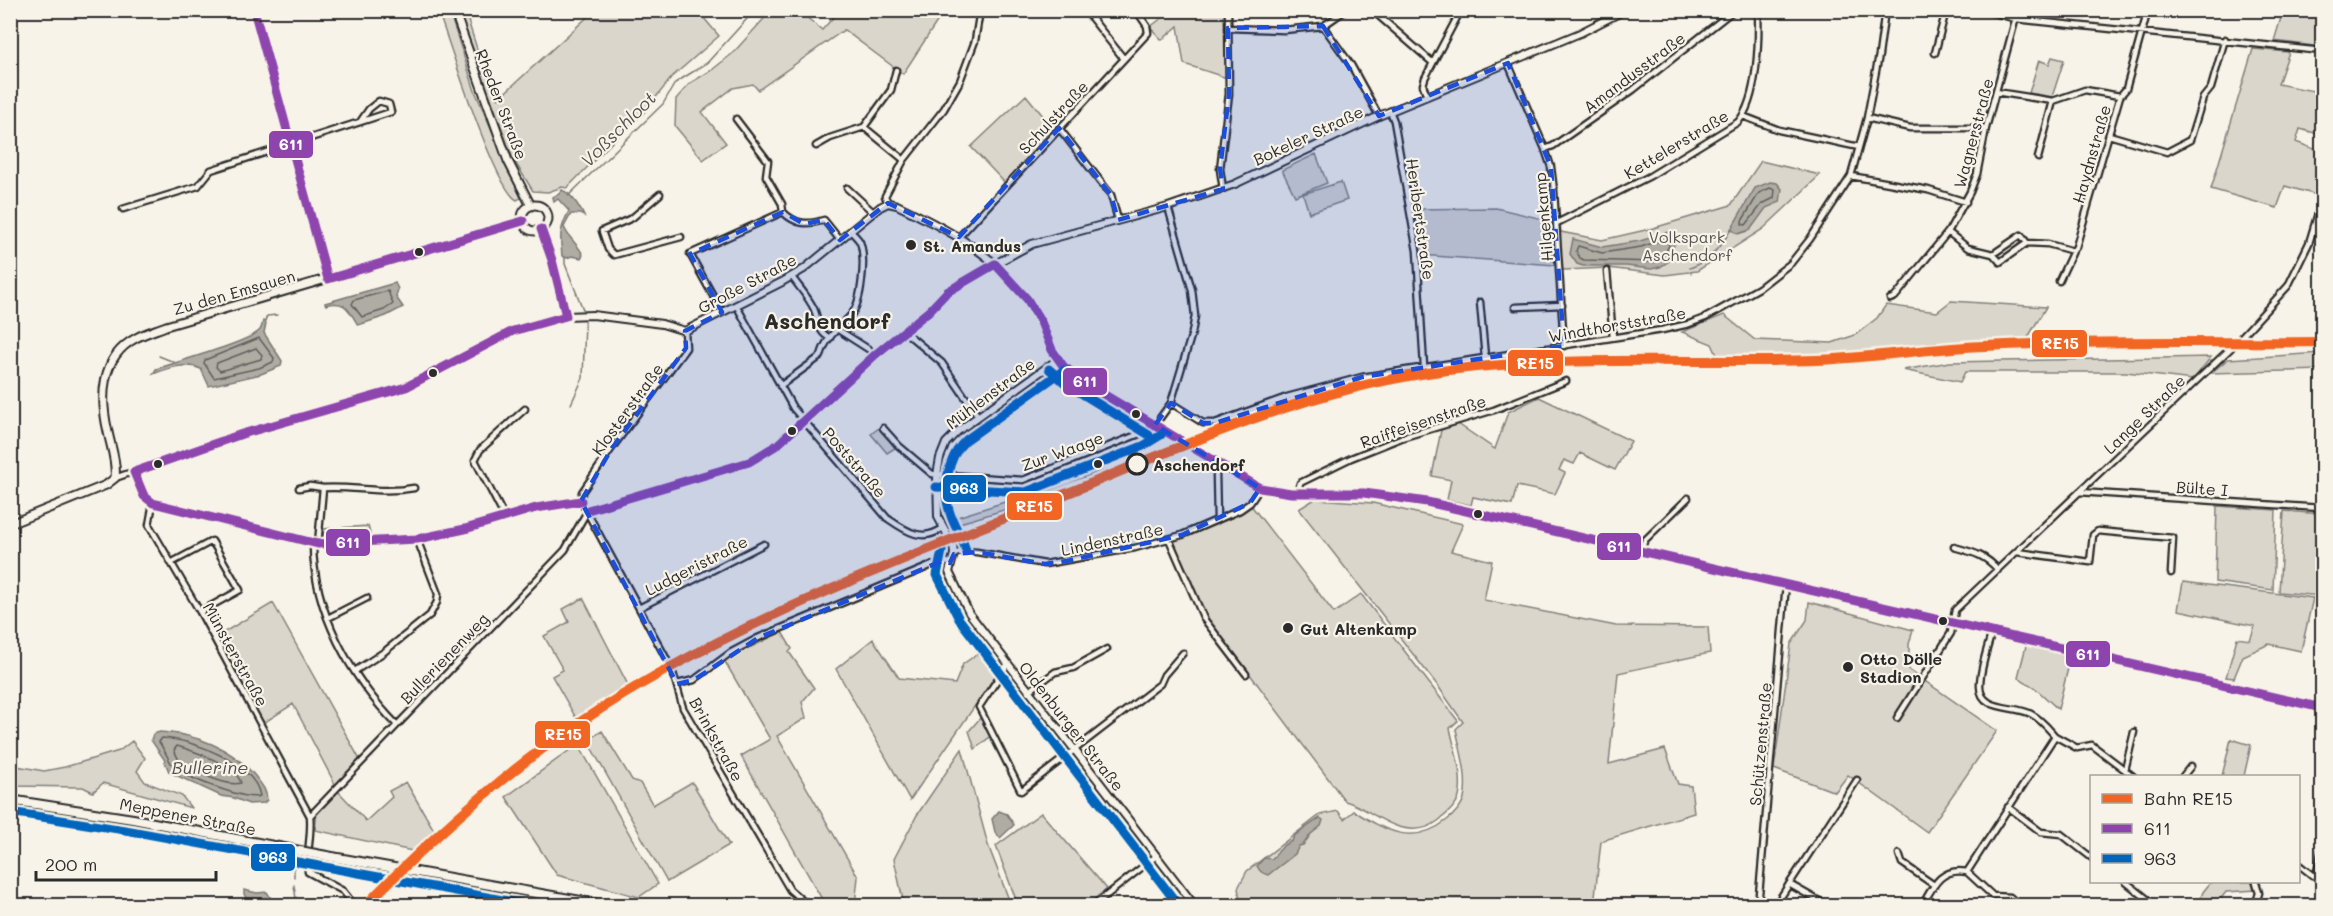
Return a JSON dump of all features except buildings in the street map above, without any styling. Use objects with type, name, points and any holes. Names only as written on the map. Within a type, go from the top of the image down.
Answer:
[{"type":"main road","name":"Rheder Straße","points":[[453,10],[508,161],[531,206]]},
{"type":"main road","points":[[531,206],[540,206],[547,213],[547,222],[541,230],[530,230],[522,221],[524,211],[531,206]]},
{"type":"main road","name":"Zu den Emsauen","points":[[114,478],[115,463],[102,399],[107,372],[124,347],[136,338],[166,326],[522,221]]},
{"type":"main road","points":[[10,524],[106,485],[114,478]]},
{"type":"main road","name":"Meppener Straße","points":[[10,800],[133,819],[429,875],[609,906]]},
{"type":"street","points":[[254,10],[328,279]]},
{"type":"street","points":[[980,10],[975,41],[960,81],[944,109],[904,160],[885,196],[888,203],[905,208],[959,237],[995,264],[1027,299],[1041,322],[1057,360],[1072,374],[1260,488],[1278,493],[1345,492],[1397,497],[2322,708]]},
{"type":"street","points":[[1085,10],[1124,59]]},
{"type":"street","name":"Schulstraße","points":[[959,237],[1148,33],[1136,10]]},
{"type":"street","points":[[1223,189],[1220,169],[1229,94],[1228,10]]},
{"type":"street","points":[[1228,28],[1284,30],[1323,26],[1346,10]]},
{"type":"street","points":[[1372,10],[1433,63]]},
{"type":"street","points":[[1427,96],[1423,85],[1461,10]]},
{"type":"street","name":"Bokeler Straße","points":[[995,264],[1032,244],[1168,207],[1223,189],[1311,150],[1390,111],[1580,33],[1625,10]]},
{"type":"street","name":"Amandusstraße","points":[[1545,149],[1553,146],[1633,90],[1734,10]]},
{"type":"street","name":"Kettelerstraße","points":[[1557,223],[1690,153],[1733,126],[1743,116],[1757,65],[1758,10]]},
{"type":"street","name":"Windthorststraße","points":[[1171,403],[1203,423],[1215,423],[1327,384],[1689,324],[1722,310],[1759,288],[1791,263],[1851,176],[1867,118],[1881,46],[1885,10]]},
{"type":"street","points":[[1935,53],[1946,10]]},
{"type":"street","points":[[1983,10],[2016,19],[2143,30],[2322,51]]},
{"type":"street","name":"Wagnerstraße","points":[[1890,300],[1895,297],[1948,232],[1966,202],[1977,174],[1986,128],[2018,10]]},
{"type":"street","name":"Haydnstraße","points":[[2059,281],[2076,247],[2120,96],[2126,89],[2148,10]]},
{"type":"street","points":[[1323,26],[1351,65],[1379,116]]},
{"type":"street","points":[[2109,135],[2167,152],[2190,140],[2203,98],[2211,88],[2225,39]]},
{"type":"street","name":"Hilgenkamp","points":[[1508,63],[1545,149],[1554,183],[1564,346]]},
{"type":"street","points":[[816,146],[830,138],[864,127],[891,90],[896,70]]},
{"type":"street","points":[[1996,92],[2053,100],[2085,90],[2120,96]]},
{"type":"street","points":[[2038,158],[2053,100]]},
{"type":"street","points":[[123,210],[198,186],[211,170],[360,123],[391,112],[389,104],[379,101],[374,104],[360,123]]},
{"type":"street","name":"Heribertstraße","points":[[1390,111],[1394,121],[1417,251],[1424,367]]},
{"type":"street","points":[[1743,116],[1779,130],[1859,147]]},
{"type":"street","points":[[736,118],[768,161],[766,176],[782,204],[783,212],[796,222],[804,224],[824,220],[840,240]]},
{"type":"street","points":[[1867,118],[1910,128],[1986,128]]},
{"type":"street","points":[[864,127],[904,160]]},
{"type":"street","points":[[1059,128],[1111,195],[1118,220]]},
{"type":"street","points":[[1851,176],[1928,190],[1966,202]]},
{"type":"street","points":[[847,188],[873,212]]},
{"type":"street","points":[[660,194],[632,218],[616,227],[602,231],[608,249],[614,255],[681,237]]},
{"type":"street","name":"Lange Straße","points":[[1952,622],[1955,610],[2232,346],[2288,286],[2309,243],[2322,200]]},
{"type":"street","name":"Große Straße","points":[[566,316],[593,315],[662,324],[685,331],[792,277],[820,257],[873,212],[888,203]]},
{"type":"street","points":[[1155,425],[1171,403],[1192,333],[1196,309],[1188,272],[1168,207]]},
{"type":"street","points":[[722,312],[690,254],[783,212]]},
{"type":"street","points":[[114,478],[242,434],[406,387],[513,331],[566,316],[552,260],[541,230]]},
{"type":"street","points":[[780,386],[821,356],[824,344],[852,314],[861,291],[863,273],[860,242],[851,231]]},
{"type":"street","points":[[1948,232],[1968,248],[1993,254],[2000,262],[2027,243],[2048,244],[2073,251]]},
{"type":"street","points":[[1993,254],[2021,235],[2027,243]]},
{"type":"street","points":[[588,510],[749,462],[777,444],[804,421],[876,354],[905,332],[946,292],[995,264]]},
{"type":"street","points":[[1607,271],[1613,337]]},
{"type":"street","points":[[792,277],[815,310],[817,324],[830,338]]},
{"type":"street","points":[[1480,302],[1485,357]]},
{"type":"street","name":"Poststraße","points":[[736,305],[780,386],[804,421],[887,518],[906,531],[922,536],[935,534],[943,528]]},
{"type":"street","points":[[1515,307],[1562,305]]},
{"type":"street","points":[[837,329],[876,354]]},
{"type":"street","name":"Klosterstraße","points":[[581,501],[582,492],[612,448],[686,348],[685,331]]},
{"type":"street","points":[[905,332],[942,363],[978,416]]},
{"type":"street","name":"Mühlenstraße","points":[[954,554],[937,509],[937,475],[946,443],[978,416],[1057,360]]},
{"type":"street","name":"Raiffeisenstraße","points":[[1297,493],[1300,483],[1401,438],[1494,410],[1566,381]]},
{"type":"street","points":[[505,518],[475,460],[480,450],[525,409]]},
{"type":"street","name":"Zur Waage","points":[[937,475],[1023,480],[1139,435],[1155,425]]},
{"type":"street","points":[[883,428],[932,474],[937,475]]},
{"type":"street","points":[[134,472],[144,496],[153,503],[315,544],[417,539],[505,518],[536,508],[581,501]]},
{"type":"street","points":[[1216,472],[1217,520]]},
{"type":"street","points":[[298,488],[336,487],[392,492],[414,488]]},
{"type":"street","points":[[323,488],[313,566],[318,592],[328,618],[355,671],[368,691],[397,725]]},
{"type":"street","name":"Lindenstraße","points":[[954,554],[964,551],[977,552],[1045,564],[1136,548],[1169,539],[1217,520],[1250,503],[1260,488]]},
{"type":"street","name":"Bülte I","points":[[2079,492],[2322,508]]},
{"type":"street","points":[[1640,551],[1645,540],[1688,498]]},
{"type":"street","name":"Brinkstraße","points":[[581,501],[588,510],[672,669],[683,708],[790,890],[803,901],[821,906]]},
{"type":"street","name":"Münsterstraße","points":[[153,503],[149,525],[200,612],[310,816]]},
{"type":"street","name":"Bullerienenweg","points":[[310,816],[565,550],[588,510]]},
{"type":"street","points":[[2017,552],[2090,562],[2093,536],[2098,531],[2174,538],[2171,573]]},
{"type":"street","points":[[355,671],[384,652],[430,615],[435,608],[438,594],[417,539]]},
{"type":"street","points":[[1169,539],[1204,619],[1246,674]]},
{"type":"street","points":[[171,563],[212,541],[240,590],[200,612]]},
{"type":"street","name":"Ludgeristraße","points":[[639,608],[764,543]]},
{"type":"street","points":[[1954,547],[1982,555],[1990,560],[1998,570]]},
{"type":"street","points":[[677,684],[694,680],[730,653],[758,638],[942,561],[950,563],[954,554]]},
{"type":"street","name":"Oldenburger Straße","points":[[950,563],[951,580],[963,604],[1007,665],[1195,906]]},
{"type":"street","name":"Schützenstraße","points":[[1758,906],[1786,584]]},
{"type":"street","points":[[328,618],[367,598]]},
{"type":"street","points":[[1897,718],[1951,633],[1952,622]]},
{"type":"street","points":[[1992,631],[1979,684],[1981,694],[1986,700],[1996,706],[2031,714],[2055,736],[2077,748],[2092,745],[2131,775]]},
{"type":"street","points":[[1028,692],[1055,672],[1073,668],[1107,649]]},
{"type":"street","points":[[1007,665],[979,707],[1021,791],[1160,684],[1164,675],[1183,653]]},
{"type":"street","points":[[2125,770],[2134,732]]},
{"type":"street","points":[[1967,872],[2055,736]]},
{"type":"street","points":[[2184,775],[2191,766]]},
{"type":"street","points":[[1775,906],[1857,780]]},
{"type":"street","points":[[2008,807],[2041,832],[2061,834],[2090,857]]},
{"type":"street","points":[[310,816],[308,872],[343,891],[355,906]]},
{"type":"street","points":[[2316,877],[2322,849]]},
{"type":"street","points":[[1899,854],[1902,863],[1934,885]]},
{"type":"street","points":[[1093,906],[1155,857]]},
{"type":"street","points":[[2300,865],[2316,877],[2322,878]]},
{"type":"street","points":[[1922,906],[1934,885],[1943,875],[1954,869],[1967,872],[1993,896],[2010,897],[2020,906]]},
{"type":"street","points":[[2127,883],[2157,906]]},
{"type":"street","points":[[2255,906],[2259,893],[2256,883]]},
{"type":"street","points":[[1789,884],[1828,906]]},
{"type":"highlighted area","points":[[1323,26],[1379,116],[1508,63],[1551,167],[1564,346],[1362,377],[1215,423],[1203,423],[1171,403],[1155,425],[1260,488],[1250,503],[1182,535],[1067,561],[1045,564],[977,552],[954,554],[950,563],[942,561],[758,638],[694,680],[677,684],[581,501],[612,448],[686,348],[685,331],[722,312],[690,254],[783,212],[804,224],[824,220],[840,240],[888,203],[959,237],[1059,128],[1111,195],[1118,220],[1223,189],[1220,169],[1229,94],[1228,28]]},
{"type":"green space","points":[[438,11],[449,11],[475,91],[521,198],[517,200],[508,190],[485,144]]},
{"type":"green space","points":[[459,11],[465,11],[478,52],[498,99],[594,11],[698,11],[719,36],[673,76],[641,116],[624,130],[567,188],[562,187],[548,192],[533,191],[513,159]]},
{"type":"green space","points":[[771,11],[799,11],[822,30],[839,11],[944,11],[903,74],[844,30],[758,90],[753,84],[733,88],[702,112],[726,143],[703,160],[675,126],[676,99],[690,83],[712,70],[733,53]]},
{"type":"green space","points":[[1171,11],[1225,11],[1227,78],[1184,64],[1178,26],[1162,40],[1150,27]]},
{"type":"green space","points":[[2283,11],[2322,11],[2322,47],[2274,41]]},
{"type":"green space","points":[[2253,49],[2289,52],[2278,84],[2313,91],[2322,60],[2322,135],[2300,129],[2296,142],[2322,152],[2320,196],[2285,186],[2277,208],[2211,189]]},
{"type":"green space","points":[[2052,57],[2064,60],[2052,97],[2029,93],[2039,60],[2049,64]]},
{"type":"green space","points":[[1026,95],[1053,128],[1005,183],[971,147]]},
{"type":"green space","points":[[1316,154],[1327,183],[1295,196],[1282,170]]},
{"type":"green space","name":"Volkspark Aschendorf","points":[[1761,161],[1820,175],[1763,229],[1697,271],[1665,275],[1608,268],[1564,270],[1555,265],[1420,255],[1413,209],[1496,208],[1560,223],[1561,232],[1602,240],[1650,229],[1731,205]]},
{"type":"green space","points":[[1341,182],[1347,200],[1309,213],[1303,194]]},
{"type":"green space","points":[[1951,301],[2046,307],[2027,339],[1963,342],[1814,357],[1718,357],[1712,344],[1682,332],[1724,315],[1755,340],[1832,343],[1855,335],[1877,318],[1886,305],[1937,312]]},
{"type":"green space","points":[[2322,353],[2322,370],[2211,373],[2228,359]]},
{"type":"green space","points":[[2211,357],[2193,380],[2126,372],[1965,372],[1960,382],[1903,370],[1950,362]]},
{"type":"green space","points":[[1539,397],[1631,441],[1615,470],[1580,453],[1574,464],[1564,460],[1559,470],[1565,473],[1555,494],[1517,486],[1512,505],[1473,497],[1471,505],[1447,500],[1451,480],[1432,476],[1441,430],[1458,424],[1495,449],[1508,412]]},
{"type":"green space","points":[[880,427],[895,448],[887,453],[871,434]]},
{"type":"green space","points":[[1106,470],[1107,473],[1038,500],[953,525],[951,519]]},
{"type":"green space","points":[[1315,499],[1373,503],[1463,524],[1451,551],[1492,561],[1484,600],[1616,626],[1708,627],[1710,653],[1618,673],[1609,764],[1665,749],[1678,784],[1691,786],[1694,813],[1601,841],[1594,905],[1241,905],[1238,888],[1247,871],[1320,815],[1338,811],[1344,819],[1354,811],[1389,830],[1411,834],[1423,833],[1452,816],[1464,798],[1465,772],[1456,729],[1463,722],[1438,686],[1299,509]]},
{"type":"green space","name":"Gut Altenkamp","points":[[1250,504],[1334,613],[1361,594],[1458,721],[1450,728],[1459,771],[1459,797],[1456,804],[1433,824],[1419,829],[1399,827],[1345,801],[1207,617],[1173,542],[1237,514]]},
{"type":"green space","points":[[2217,506],[2276,510],[2273,590],[2215,582]]},
{"type":"green space","points":[[2284,511],[2322,514],[2322,596],[2279,592]]},
{"type":"green space","points":[[368,526],[371,537],[329,540],[326,540],[322,529]]},
{"type":"green space","points":[[2183,582],[2313,598],[2301,651],[2269,644],[2243,656],[2234,678],[2226,677],[2237,638],[2250,640],[2255,626],[2178,610]]},
{"type":"green space","points":[[583,598],[628,685],[576,718],[552,676],[563,670],[544,636],[569,622],[563,609]]},
{"type":"green space","points":[[1809,602],[1913,630],[1909,644],[1909,670],[1997,731],[1927,832],[1848,775],[1835,792],[1774,769],[1791,644],[1807,620]]},
{"type":"green space","points":[[273,603],[360,760],[336,786],[293,704],[262,724],[216,637]]},
{"type":"green space","points":[[782,632],[792,649],[789,652],[814,688],[802,702],[806,718],[777,736],[858,877],[855,905],[838,905],[823,901],[741,756],[770,739],[724,660]]},
{"type":"green space","points":[[873,639],[899,678],[955,684],[963,664],[986,648],[1001,668],[910,800],[836,669]]},
{"type":"green space","points":[[2026,646],[2071,656],[2058,709],[2035,688],[2018,677]]},
{"type":"green space","points":[[981,717],[991,736],[975,749],[969,731]]},
{"type":"green space","points":[[602,731],[632,780],[640,783],[653,805],[692,782],[729,845],[667,882],[587,740]]},
{"type":"green space","points":[[2231,739],[2251,745],[2244,775],[2222,775]]},
{"type":"green space","points":[[132,741],[145,758],[137,771],[145,782],[182,796],[191,808],[103,783],[93,792],[83,787],[11,786],[11,765],[44,771],[65,767],[119,751]]},
{"type":"green space","points":[[578,744],[658,884],[639,897],[557,875],[506,797]]},
{"type":"green space","points":[[962,749],[988,845],[1011,905],[904,905],[894,859],[917,815]]},
{"type":"green space","points":[[406,782],[434,830],[412,851],[315,830],[317,812],[338,791],[366,821],[392,797],[389,791]]},
{"type":"green space","points":[[1041,813],[1107,889],[1086,905],[1018,905],[996,846]]},
{"type":"green space","points":[[2210,883],[2252,883],[2256,890],[2226,892],[2216,905],[2208,905],[2200,900]]},
{"type":"water","points":[[1770,182],[1777,183],[1782,189],[1780,202],[1766,208],[1750,230],[1738,234],[1731,229],[1755,188]]},
{"type":"water","points":[[562,190],[572,197],[584,216],[571,214],[564,227],[581,251],[583,255],[581,258],[562,256],[561,233],[569,211],[558,199],[554,202],[553,197]]},
{"type":"water","points":[[1672,232],[1674,237],[1674,245],[1669,261],[1660,267],[1651,269],[1626,266],[1583,266],[1577,264],[1570,254],[1573,239],[1602,247],[1640,241]]},
{"type":"water","points":[[395,283],[398,289],[396,297],[403,307],[386,316],[358,325],[343,305],[326,305],[325,303]]},
{"type":"water","points":[[263,321],[266,323],[264,333],[282,361],[281,366],[261,374],[209,386],[201,369],[195,367],[177,367],[153,374],[156,369],[228,346],[253,335],[261,329]]},
{"type":"water","name":"Bullerine","points":[[160,732],[200,739],[224,750],[246,766],[255,776],[265,790],[267,800],[264,803],[249,804],[221,796],[169,772],[164,759],[151,740],[153,734]]},
{"type":"water","points":[[999,811],[1007,814],[1014,825],[1000,838],[995,832],[992,819]]},
{"type":"water","points":[[1320,818],[1323,820],[1321,826],[1303,845],[1299,846],[1295,854],[1268,875],[1260,871],[1257,866],[1264,858],[1272,859],[1284,845],[1292,841],[1294,836]]},
{"type":"water","points":[[244,890],[257,893],[267,892],[275,905],[250,905]]},
{"type":"waterway","name":"Voßschloot","points":[[568,196],[663,104],[675,83],[707,63],[755,10]]},
{"type":"waterway","points":[[1690,268],[1714,253],[1731,229]]},
{"type":"waterway","points":[[565,257],[565,264],[584,312]]},
{"type":"waterway","points":[[265,321],[267,316],[277,315]]},
{"type":"waterway","points":[[571,404],[583,378],[585,321]]},
{"type":"waterway","points":[[159,356],[174,362]]},
{"type":"waterway","points":[[294,860],[294,877]]},
{"type":"waterway","points":[[294,885],[297,906]]},
{"type":"rail line","name":"RE15","points":[[365,906],[469,808],[552,741],[639,685],[697,653],[757,623],[881,568],[1199,439],[1334,393],[1427,373],[1524,364],[1816,360],[2027,344],[2322,342]]},
{"type":"transit line","name":"611","points":[[254,10],[328,279]]},
{"type":"transit line","name":"611","points":[[328,279],[523,221]]},
{"type":"transit line","name":"611","points":[[541,229],[552,260],[566,316]]},
{"type":"transit line","name":"611","points":[[995,264],[1027,299],[1041,322],[1052,350],[1064,367],[1105,395],[1260,488],[1291,493],[1364,493],[1427,502],[2322,708]]},
{"type":"transit line","name":"611","points":[[588,510],[749,462],[777,445],[876,354],[929,311],[947,292],[995,264]]},
{"type":"transit line","name":"611","points":[[134,472],[242,434],[406,387],[513,331],[566,316]]},
{"type":"transit line","name":"963","points":[[1049,369],[1066,384],[1149,435]]},
{"type":"transit line","name":"963","points":[[966,551],[948,507],[948,476],[954,456],[966,440],[1064,370]]},
{"type":"transit line","name":"963","points":[[936,487],[1026,492],[1143,446],[1161,435]]},
{"type":"transit line","name":"611","points":[[134,472],[144,496],[153,503],[318,544],[417,539],[465,529],[536,508],[581,501]]},
{"type":"transit line","name":"963","points":[[942,551],[937,575],[959,619],[1179,906]]},
{"type":"transit line","name":"963","points":[[10,812],[131,831],[536,906]]},
{"type":"place","name":"St. Amandus","points":[[911,245]]},
{"type":"place","name":"Aschendorf","points":[[1137,464]]},
{"type":"place","name":"Gut Altenkamp","points":[[1288,628]]},
{"type":"place","name":"Otto Dölle Stadion","points":[[1848,667]]},
{"type":"district","name":"Aschendorf","points":[[827,320]]}]
